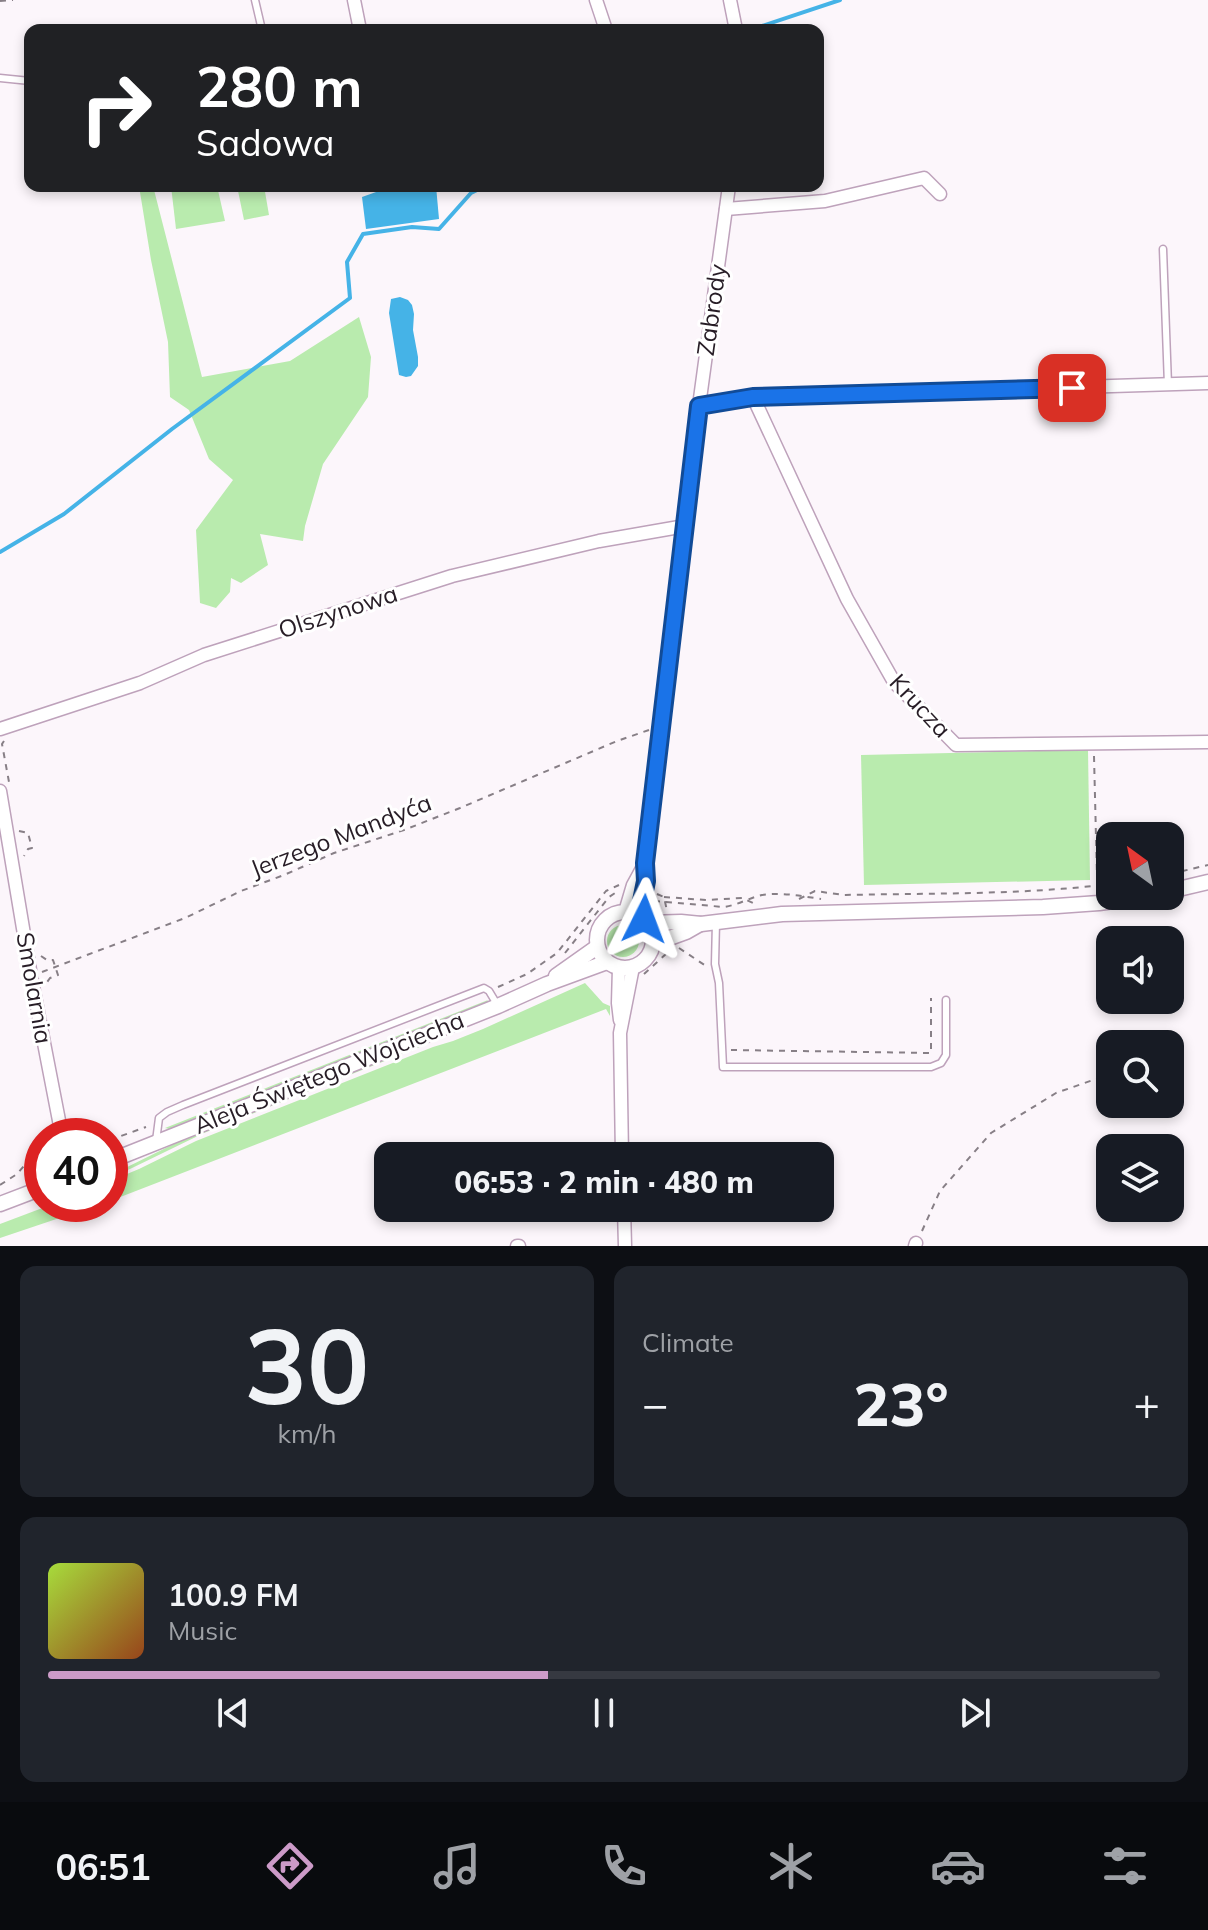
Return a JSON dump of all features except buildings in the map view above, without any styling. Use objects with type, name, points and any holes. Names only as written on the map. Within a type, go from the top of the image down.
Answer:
[{"type":"street","points":[[354,0],[359,24]]},
{"type":"street","points":[[596,0],[604,24]]},
{"type":"street","points":[[730,0],[735,24]]},
{"type":"street","points":[[726,209],[825,201],[924,178],[940,194]]},
{"type":"street","name":"Zabrody","points":[[637,917],[633,885],[645,863],[699,406],[728,192]]},
{"type":"street","points":[[699,406],[753,397],[1208,383]]},
{"type":"street","name":"Krucza","points":[[753,397],[847,599],[894,682],[956,745],[1208,742]]},
{"type":"street","name":"Olszynowa","points":[[0,729],[140,683],[204,655],[452,576],[599,541],[685,526]]},
{"type":"street","name":"Smolarnia","points":[[0,791],[59,1118]]},
{"type":"street","points":[[1184,888],[1208,882]]},
{"type":"street","points":[[625,968],[597,947],[598,930],[616,913],[708,923],[782,914],[1096,903]]},
{"type":"street","points":[[625,968],[646,959],[653,944],[651,929],[637,917]]},
{"type":"street","points":[[653,944],[708,923]]},
{"type":"street","name":"Aleja Świętego Wojciecha","points":[[128,1153],[498,1006],[547,984],[597,947]]},
{"type":"street","points":[[622,1142],[621,1023],[618,1003],[625,968]]},
{"type":"street","name":"Aleja Świętego Wojciecha","points":[[547,984],[625,968]]},
{"type":"street","points":[[0,1204],[24,1195]]},
{"type":"street","points":[[624,1222],[625,1246]]},
{"type":"lane","points":[[255,0],[261,24]]},
{"type":"lane","points":[[0,78],[24,80]]},
{"type":"lane","points":[[1163,249],[1168,385]]},
{"type":"lane","points":[[708,923],[719,983],[723,1067],[931,1067],[941,1063],[946,1055],[946,1000]]},
{"type":"lane","points":[[156,1141],[159,1118],[183,1105],[484,988],[498,1006]]},
{"type":"path","points":[[0,1],[13,0]]},
{"type":"path","name":"Jerzego Mandyća","points":[[31,976],[185,918],[334,853],[404,830],[617,741],[662,726]]},
{"type":"path","points":[[1094,743],[1097,822]]},
{"type":"path","points":[[1184,871],[1208,865]]},
{"type":"path","points":[[789,900],[798,900],[815,891],[844,895],[1096,885]]},
{"type":"path","points":[[656,894],[706,900],[742,898],[752,904]]},
{"type":"path","points":[[664,897],[669,920]]},
{"type":"path","points":[[683,944],[675,946],[706,966],[706,972]]},
{"type":"path","points":[[625,968],[665,954]]},
{"type":"path","points":[[728,1050],[931,1053],[931,998]]},
{"type":"path","points":[[916,1244],[940,1191],[991,1133],[1056,1093],[1096,1079]]},
{"type":"path","points":[[0,1185],[24,1166]]},
{"type":"green space","points":[[140,192],[155,192],[202,377],[290,361],[359,317],[371,357],[368,397],[323,464],[303,541],[260,534],[268,565],[241,583],[231,578],[230,592],[216,608],[200,603],[196,530],[233,480],[209,459],[189,410],[170,397],[168,342]]},
{"type":"green space","points":[[172,192],[218,192],[225,221],[176,229]]},
{"type":"green space","points":[[238,192],[265,192],[269,215],[244,220]]},
{"type":"green space","points":[[1088,750],[1090,880],[864,885],[861,755]]},
{"type":"green space","points":[[623,925],[634,930],[639,941],[634,952],[623,957],[612,952],[607,941],[612,930]]},
{"type":"green space","points":[[585,983],[603,1003],[610,1006],[610,1016],[606,1009],[128,1194],[128,1174],[196,1141],[483,1029]]},
{"type":"green space","points":[[488,1000],[169,1129],[165,1128]]},
{"type":"green space","points":[[430,1043],[204,1133],[128,1170],[128,1167],[184,1139],[407,1049]]},
{"type":"green space","points":[[24,1215],[24,1222],[48,1222],[0,1238],[0,1224]]},
{"type":"water","points":[[376,192],[437,192],[439,219],[366,229],[362,197]]},
{"type":"water","points":[[400,297],[412,305],[418,357],[418,366],[411,376],[406,377],[399,375],[389,313],[391,299]]},
{"type":"waterway","points":[[768,24],[840,0]]},
{"type":"waterway","points":[[0,552],[64,514],[172,429],[350,298],[347,262],[363,234],[412,227],[439,229],[473,192]]},
{"type":"route","points":[[644,919],[639,916],[646,881],[645,863],[699,406],[753,397],[1072,388]]}]
